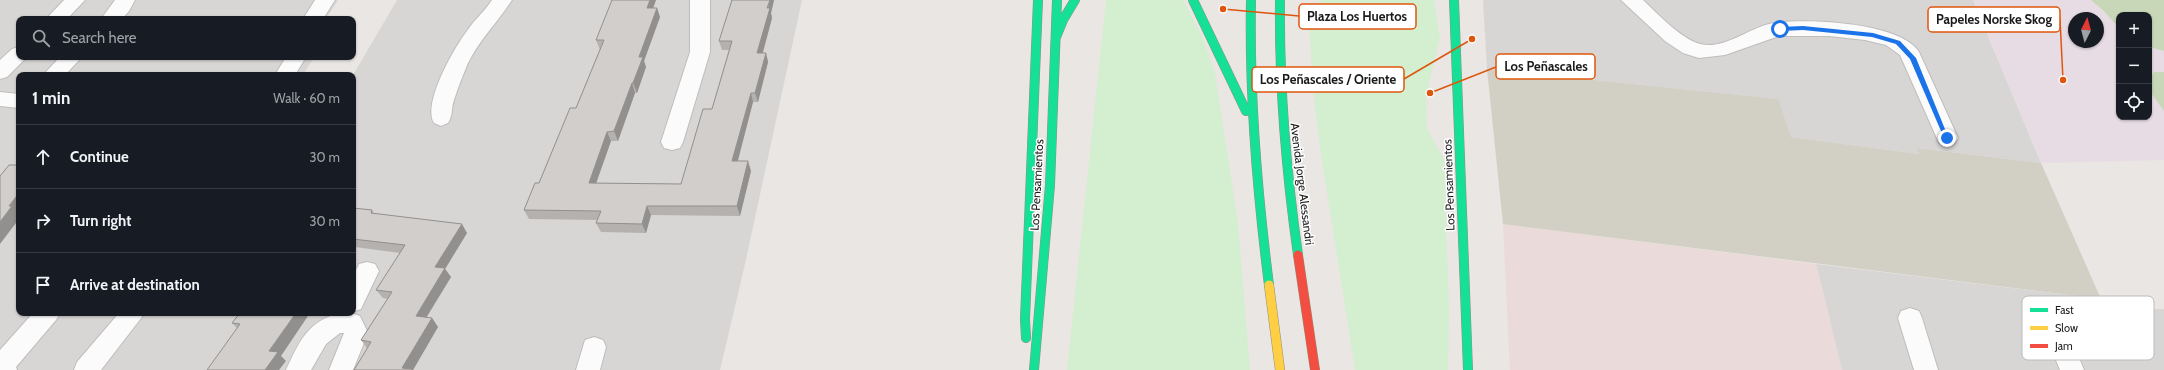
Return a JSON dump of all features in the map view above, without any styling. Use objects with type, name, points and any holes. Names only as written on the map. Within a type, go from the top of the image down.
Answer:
[{"type":"main road","name":"Los Pensamientos","points":[[1028,370],[1025,319],[1038,0]]},
{"type":"main road","name":"Los Pensamientos","points":[[1034,370],[1044,278],[1057,0]]},
{"type":"main road","points":[[1056,37],[1063,20],[1075,0]]},
{"type":"main road","points":[[1193,0],[1228,70],[1251,124]]},
{"type":"main road","points":[[1251,0],[1249,69],[1251,124],[1280,370]]},
{"type":"main road","name":"Avenida Jorge Alessandri","points":[[1280,0],[1279,82],[1283,130],[1316,370]]},
{"type":"main road","name":"Los Pensamientos","points":[[1454,0],[1468,370]]},
{"type":"street","points":[[59,16],[74,0]]},
{"type":"street","points":[[114,16],[122,7],[125,0]]},
{"type":"street","points":[[315,16],[325,0]]},
{"type":"street","points":[[441,118],[442,102],[468,47],[474,36],[502,0]]},
{"type":"street","points":[[672,142],[700,52],[700,0]]},
{"type":"street","points":[[1631,0],[1682,43],[1699,51],[1714,50],[1770,31],[1786,28],[1873,35],[1898,42],[1910,52],[1947,138]]},
{"type":"street","points":[[0,72],[16,57]]},
{"type":"street","points":[[56,72],[69,60]]},
{"type":"street","points":[[287,72],[294,60]]},
{"type":"street","points":[[0,99],[16,101]]},
{"type":"street","points":[[356,295],[367,271]]},
{"type":"street","points":[[5,370],[2,367],[3,364],[45,316]]},
{"type":"street","points":[[86,370],[131,316]]},
{"type":"street","points":[[298,370],[318,334],[343,316]]},
{"type":"street","points":[[341,370],[355,341],[356,333],[349,316]]},
{"type":"street","points":[[1910,318],[1926,370]]},
{"type":"street","points":[[588,370],[594,347]]},
{"type":"street","points":[[2068,360],[2072,370]]},
{"type":"shaded area","points":[[0,0],[338,0],[328,16],[16,16],[16,60],[312,60],[305,72],[16,72],[16,316],[356,316],[356,72],[355,72],[397,0],[802,0],[745,264],[720,370],[0,370]]},
{"type":"shaded area","points":[[1483,0],[1973,0],[2041,163],[1918,148],[1919,154],[1791,137],[1777,99],[1487,69]]},
{"type":"shaded area","points":[[1973,0],[2164,0],[2164,160],[2041,163]]},
{"type":"shaded area","points":[[1487,69],[1778,99],[1791,137],[1919,154],[1917,148],[2041,163],[2100,296],[2077,296],[1503,224]]},
{"type":"shaded area","points":[[1503,224],[1816,264],[1842,370],[1510,370]]},
{"type":"shaded area","points":[[1816,264],[2077,296],[2022,296],[2022,360],[2154,360],[2154,309],[2164,309],[2164,370],[1842,370]]},
{"type":"green space","points":[[1106,0],[1183,0],[1203,38],[1215,73],[1238,223],[1250,370],[1067,370]]},
{"type":"green space","points":[[1319,0],[1434,0],[1440,38],[1426,95],[1427,128],[1444,160],[1449,310],[1448,370],[1355,370],[1320,148],[1313,89],[1309,20],[1320,21]]},
{"type":"green space","points":[[2091,0],[2164,0],[2164,51],[2152,48],[2152,12],[2116,12],[2116,25],[2103,10]]},
{"type":"green space","points":[[2154,72],[2164,72],[2164,111],[2152,94],[2152,75]]},
{"type":"building","points":[[612,0],[650,0],[647,8],[657,8],[639,57],[643,57],[633,83],[614,131],[607,132],[589,183],[681,184],[703,109],[712,109],[732,41],[719,41],[732,0],[770,0],[767,8],[770,8],[757,53],[766,53],[755,93],[751,93],[732,161],[748,161],[737,206],[647,206],[642,224],[596,223],[601,211],[524,210],[535,183],[539,183],[570,108],[576,108],[604,40],[596,40]]},
{"type":"building","points":[[9,165],[16,165],[16,197],[9,206],[12,206],[0,222],[0,176]]},
{"type":"building","points":[[356,208],[372,210],[371,213],[462,224],[435,267],[445,268],[416,316],[432,318],[402,368],[412,370],[354,370],[371,342],[361,340],[392,292],[376,290],[405,245],[356,239]]},
{"type":"building","points":[[238,316],[294,316],[269,351],[278,352],[265,370],[207,370],[240,324],[232,323]]},
{"type":"traffic: fast","points":[[1026,338],[1025,319],[1038,0]]},
{"type":"traffic: fast","points":[[1034,370],[1050,185],[1057,0]]},
{"type":"traffic: fast","points":[[1056,37],[1063,20],[1075,0]]},
{"type":"traffic: fast","points":[[1193,0],[1246,111]]},
{"type":"traffic: fast","points":[[1251,0],[1250,36],[1254,143],[1269,285]]},
{"type":"traffic: fast","points":[[1280,0],[1280,64],[1283,128],[1289,191],[1298,255]]},
{"type":"traffic: fast","points":[[1454,0],[1468,370]]},
{"type":"traffic: slow","points":[[1269,285],[1280,370]]},
{"type":"traffic: jam","points":[[1298,255],[1315,370]]},
{"type":"place","name":"Plaza Los Huertos","points":[[1223,9]]},
{"type":"place","name":"Los Peñascales / Oriente","points":[[1472,39]]},
{"type":"place","name":"Papeles Norske Skog","points":[[2063,80]]},
{"type":"place","name":"Los Peñascales","points":[[1430,93]]},
{"type":"route","points":[[1780,29],[1803,28],[1873,35],[1898,42],[1910,52],[1947,138]]}]
